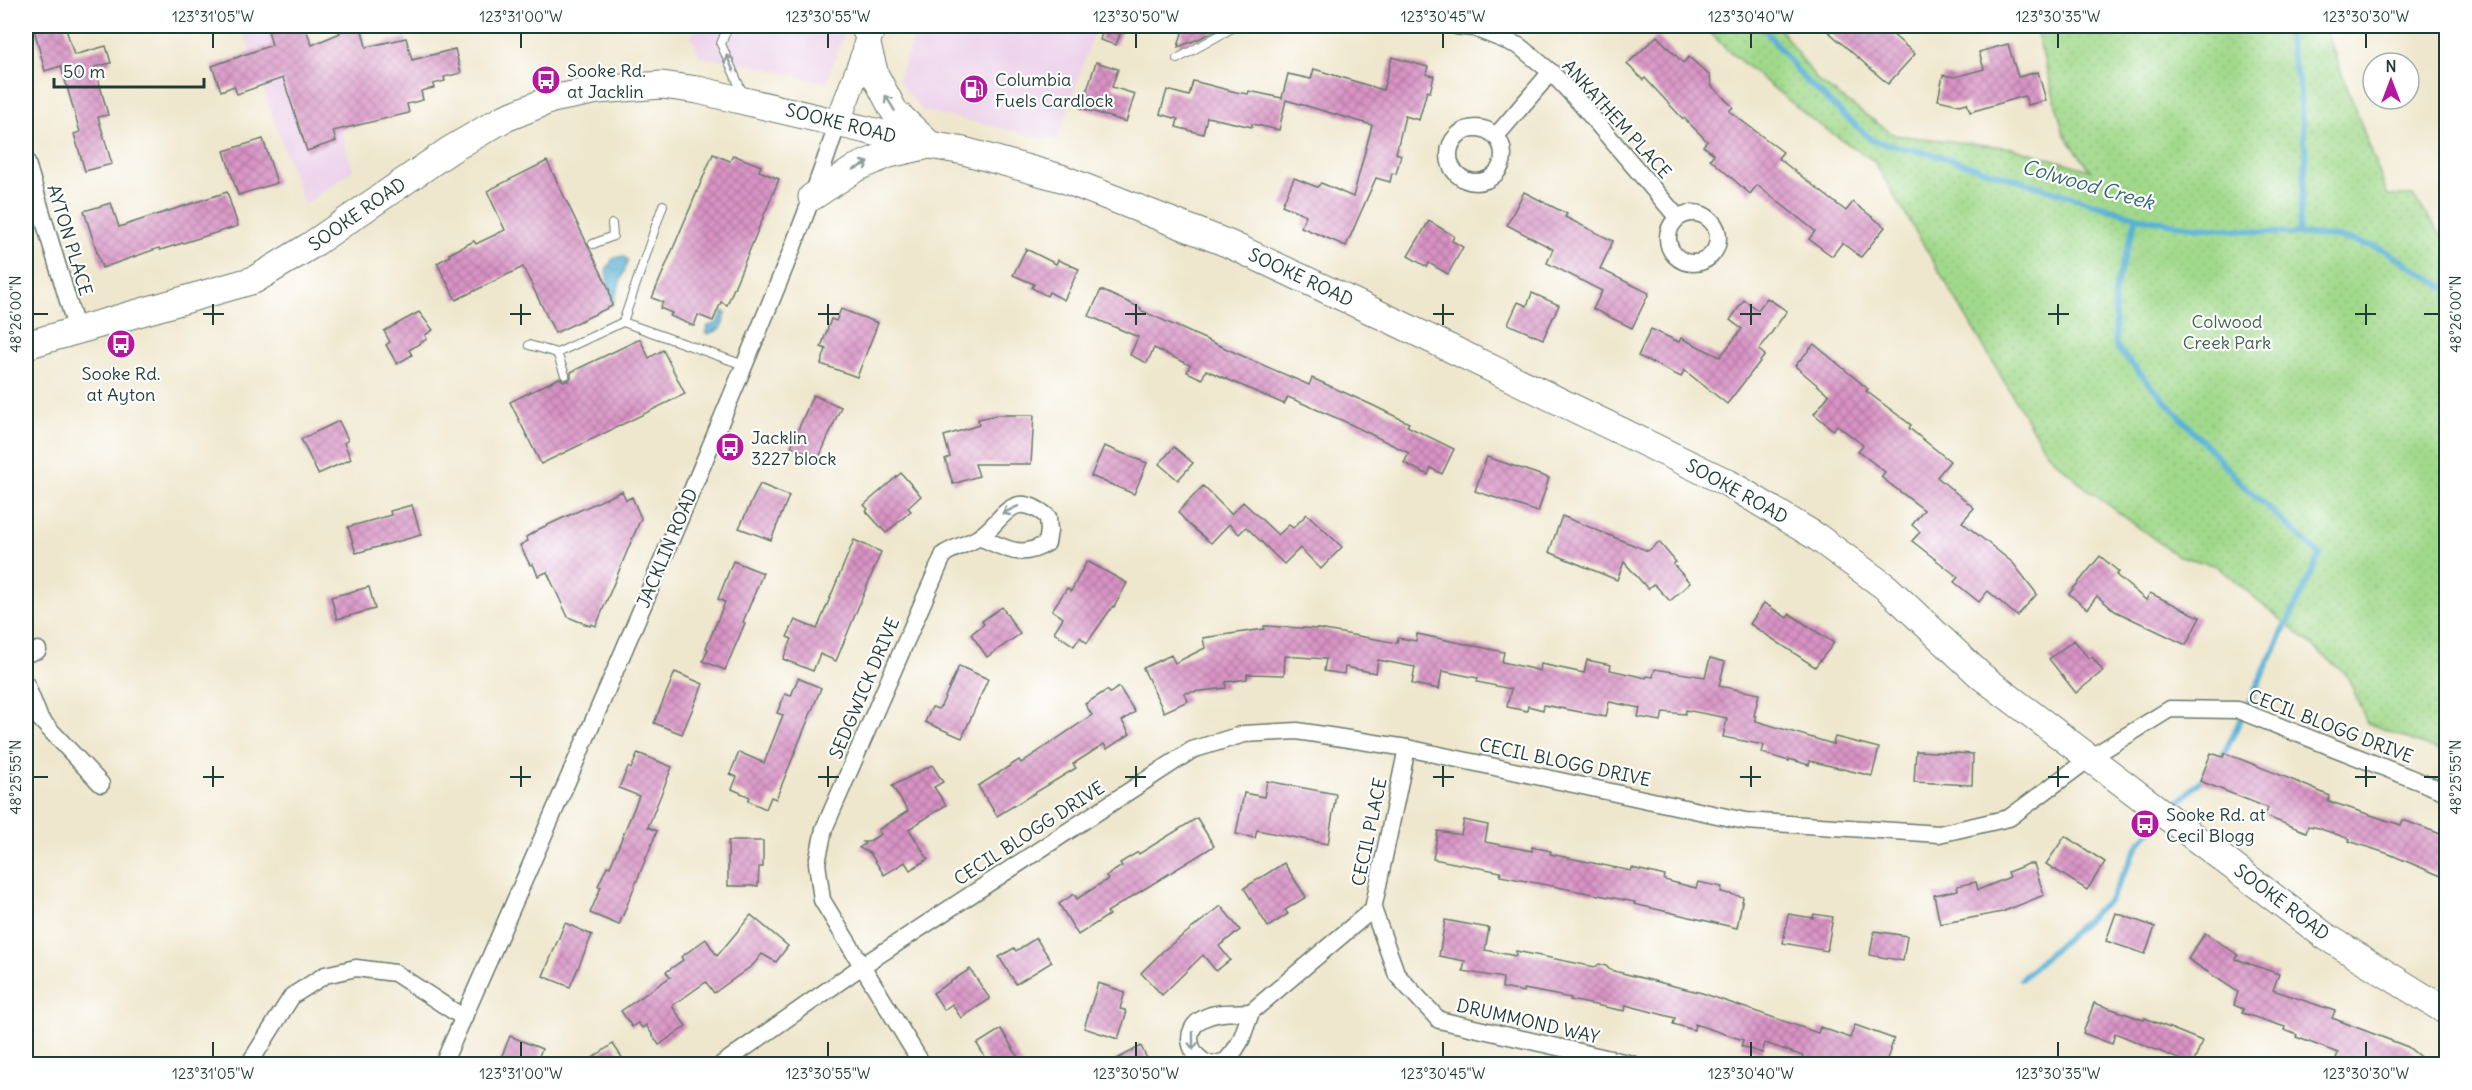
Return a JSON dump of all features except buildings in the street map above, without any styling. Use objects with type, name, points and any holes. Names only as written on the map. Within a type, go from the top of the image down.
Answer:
[{"type":"main road","name":"JACKLIN ROAD","points":[[838,122],[865,36]]},
{"type":"main road","points":[[865,36],[875,75],[894,111],[930,145]]},
{"type":"main road","name":"SOOKE ROAD","points":[[26,345],[254,280],[310,246],[450,150],[503,119],[552,99],[598,90],[662,85],[746,100],[930,145],[964,151],[1061,178],[1229,244],[1423,334],[1728,483],[1817,537],[1887,588],[1981,676],[2325,936],[2446,1011]]},
{"type":"main road","points":[[812,198],[856,168],[890,154],[930,145]]},
{"type":"street","name":"ANKATHEM PLACE","points":[[1456,26],[1474,28],[1519,46],[1551,72],[1678,218]]},
{"type":"street","points":[[1496,136],[1551,72]]},
{"type":"street","name":"JACKLIN ROAD","points":[[444,1065],[610,686],[812,198],[838,122]]},
{"type":"street","name":"AYTON PLACE","points":[[26,160],[76,331]]},
{"type":"street","name":"SEDGWICK DRIVE","points":[[922,1065],[822,900],[817,863],[824,829],[944,554],[979,537]]},
{"type":"street","points":[[26,684],[40,719],[101,784]]},
{"type":"street","name":"CECIL BLOGG DRIVE","points":[[722,1065],[862,966],[1192,750],[1244,734],[1297,731],[1407,748],[1745,821],[1939,834],[2009,818],[2090,758],[2170,709],[2238,710],[2446,792]]},
{"type":"street","name":"CECIL PLACE","points":[[1216,1065],[1226,1061],[1235,1050],[1251,1012],[1372,909],[1407,748]]},
{"type":"street","name":"DRUMMOND WAY","points":[[1372,909],[1397,975],[1439,1020],[1632,1065]]},
{"type":"street","points":[[249,1065],[292,996],[325,975],[356,968],[395,973],[464,1018]]},
{"type":"street","points":[[1210,1065],[1194,1054],[1190,1040],[1193,1027],[1203,1018],[1221,1013],[1251,1012]]},
{"type":"lane","points":[[728,26],[721,44],[746,100]]},
{"type":"lane","points":[[1177,59],[1236,26]]},
{"type":"lane","points":[[623,322],[663,205]]},
{"type":"lane","points":[[593,244],[613,236],[612,224]]},
{"type":"lane","points":[[529,345],[557,353],[623,322],[744,364]]},
{"type":"lane","points":[[557,353],[565,375]]},
{"type":"shaded area","points":[[241,26],[308,26],[353,170],[304,205]]},
{"type":"shaded area","points":[[699,26],[847,26],[826,83],[751,64],[700,57],[691,36]]},
{"type":"shaded area","points":[[918,26],[1096,26],[1057,141],[921,110],[898,80]]},
{"type":"green space","name":"Colwood Creek Park","points":[[1704,26],[1778,26],[1817,80],[1894,135],[2013,148],[2090,170],[2064,134],[2035,26],[2324,26],[2388,196],[2413,196],[2446,242],[2446,754],[2367,723],[2347,675],[2217,566],[2176,555],[2087,489],[2046,452],[1874,161],[1815,122],[1726,49]]},
{"type":"water","points":[[623,256],[628,260],[612,306],[606,270],[613,259]]},
{"type":"water","points":[[723,311],[726,313],[721,329],[705,333],[708,326],[717,323]]},
{"type":"waterway","name":"Colwood Creek","points":[[1762,26],[1804,79],[1873,141],[1939,156],[2137,217],[2185,226],[2337,237],[2383,249],[2446,288]]},
{"type":"waterway","points":[[2285,26],[2299,84],[2306,160],[2298,234]]},
{"type":"waterway","points":[[2137,217],[2114,292],[2116,347],[2242,484],[2320,555],[2220,762]]},
{"type":"waterway","points":[[2171,810],[2204,777]]},
{"type":"waterway","points":[[2021,979],[2111,898],[2140,842],[2162,820]]},
{"type":"place","name":"Sooke Rd. at Jacklin","points":[[546,80]]},
{"type":"place","name":"Columbia Fuels Cardlock","points":[[974,89]]},
{"type":"place","name":"Sooke Rd. at Ayton","points":[[121,344]]},
{"type":"place","name":"Jacklin 3227 block","points":[[730,447]]},
{"type":"place","name":"Sooke Rd. at Cecil Blogg","points":[[2145,824]]}]
